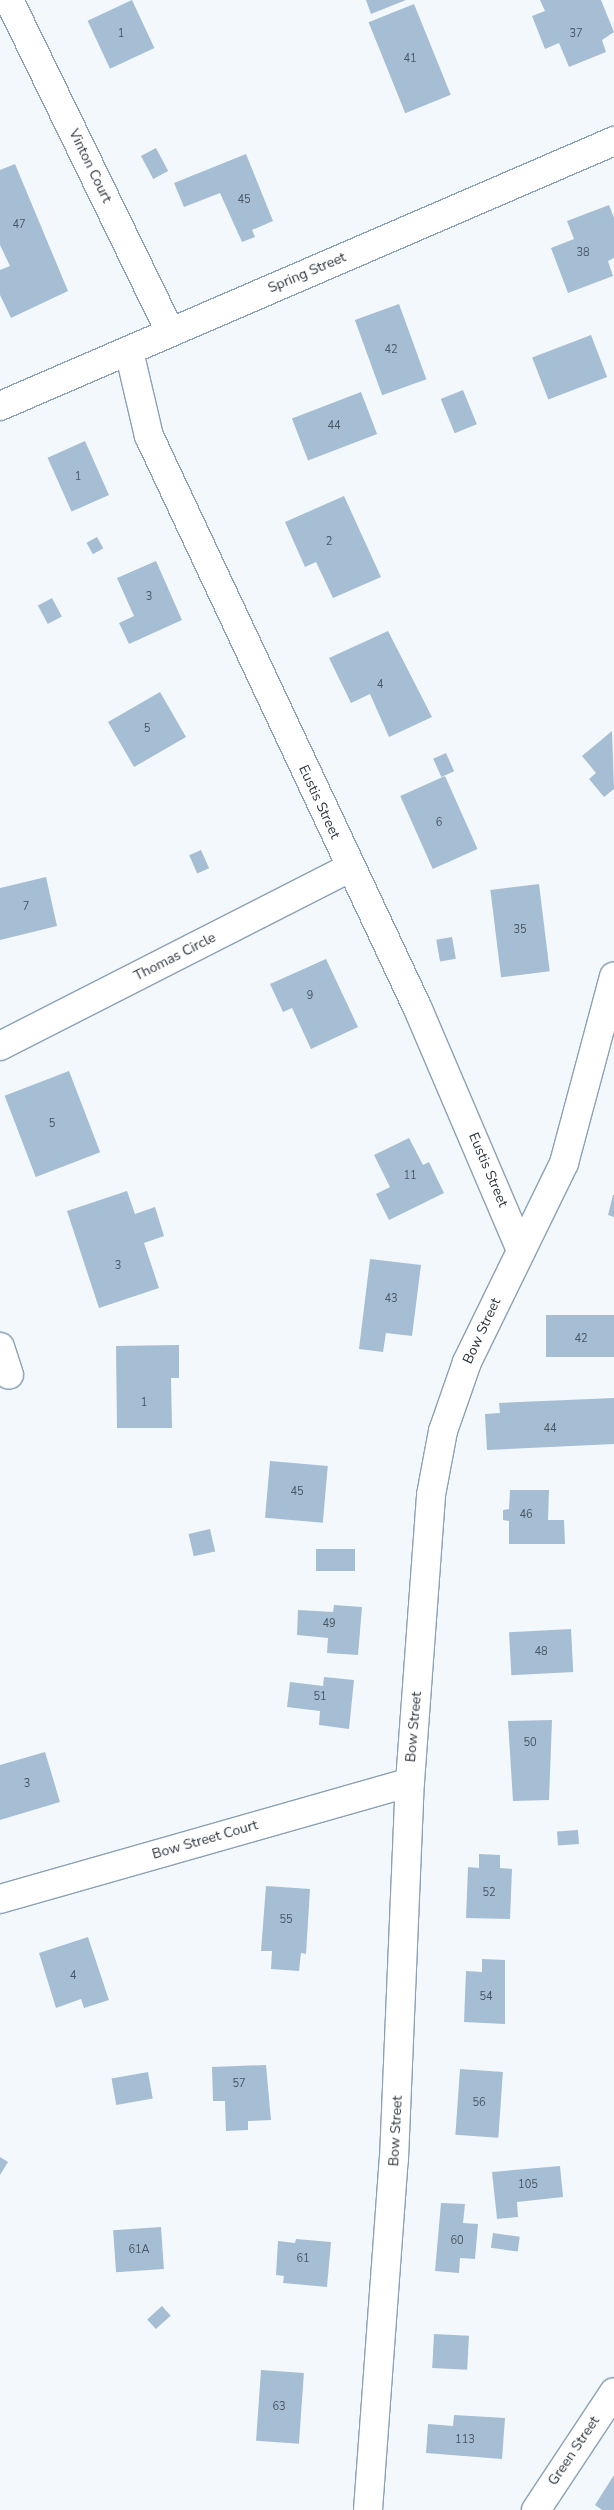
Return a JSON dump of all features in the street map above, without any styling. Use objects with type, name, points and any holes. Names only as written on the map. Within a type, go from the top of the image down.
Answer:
[{"type":"street","name":"Vinton Court","points":[[9,0],[170,332]]},
{"type":"street","name":"Spring Street","points":[[0,406],[614,141]]},
{"type":"street","name":"Eustis Street","points":[[128,350],[149,436],[422,1018],[521,1250]]},
{"type":"street","name":"Thomas Circle","points":[[0,1046],[350,868]]},
{"type":"street","name":"Bow Street","points":[[368,2510],[396,2130],[410,1782],[431,1495],[443,1431],[467,1362],[564,1163],[614,977]]},
{"type":"street","points":[[0,1347],[9,1375]]},
{"type":"street","name":"Bow Street Court","points":[[0,1899],[410,1782]]},
{"type":"street","name":"Green Street","points":[[536,2510],[614,2392]]},
{"type":"building","points":[[132,0],[154,48],[110,69],[88,21]]},
{"type":"building","points":[[366,0],[406,0],[371,14]]},
{"type":"building","points":[[540,0],[601,0],[614,32],[602,40],[606,52],[569,67],[559,43],[545,49],[532,16],[545,11]]},
{"type":"building","points":[[414,4],[451,95],[405,113],[369,22]]},
{"type":"building","points":[[156,148],[168,171],[153,179],[141,156]]},
{"type":"building","points":[[246,154],[273,221],[252,230],[255,237],[242,242],[220,193],[184,207],[174,183]]},
{"type":"building","points":[[15,164],[68,291],[11,318],[0,295],[0,270],[10,266],[0,245],[0,170]]},
{"type":"building","points":[[609,205],[614,218],[614,258],[608,261],[613,276],[568,293],[551,248],[574,239],[567,221]]},
{"type":"building","points":[[399,304],[426,379],[382,395],[355,320]]},
{"type":"building","points":[[591,335],[607,377],[548,400],[532,358]]},
{"type":"building","points":[[463,390],[477,424],[455,433],[441,399]]},
{"type":"building","points":[[361,392],[377,434],[308,461],[292,419]]},
{"type":"building","points":[[85,441],[109,495],[72,512],[48,458]]},
{"type":"building","points":[[344,496],[381,577],[333,598],[316,562],[305,567],[285,522]]},
{"type":"building","points":[[97,537],[103,548],[93,554],[87,543]]},
{"type":"building","points":[[156,561],[182,620],[129,644],[119,623],[134,616],[117,578]]},
{"type":"building","points":[[52,598],[62,617],[48,624],[38,606]]},
{"type":"building","points":[[388,631],[432,717],[389,737],[370,694],[351,703],[329,658]]},
{"type":"building","points":[[160,692],[186,737],[134,767],[108,722]]},
{"type":"building","points":[[612,731],[614,789],[604,797],[589,779],[596,773],[582,756]]},
{"type":"building","points":[[446,753],[454,771],[441,777],[433,759]]},
{"type":"building","points":[[445,776],[478,849],[433,869],[400,796]]},
{"type":"building","points":[[201,850],[209,868],[197,874],[189,855]]},
{"type":"building","points":[[46,877],[57,926],[0,940],[0,888]]},
{"type":"building","points":[[539,884],[550,971],[501,977],[490,890]]},
{"type":"building","points":[[452,937],[456,959],[440,961],[436,940]]},
{"type":"building","points":[[326,959],[358,1027],[311,1049],[292,1008],[283,1012],[270,984]]},
{"type":"building","points":[[69,1071],[100,1152],[36,1177],[5,1096]]},
{"type":"building","points":[[409,1138],[423,1165],[429,1162],[444,1193],[389,1220],[376,1194],[390,1187],[374,1155]]},
{"type":"building","points":[[127,1191],[135,1214],[155,1207],[164,1236],[144,1243],[159,1288],[99,1308],[67,1211]]},
{"type":"building","points":[[614,1195],[614,1217],[608,1215]]},
{"type":"building","points":[[370,1259],[421,1265],[412,1336],[386,1333],[383,1352],[359,1349]]},
{"type":"building","points":[[546,1315],[614,1315],[614,1357],[546,1357]]},
{"type":"building","points":[[179,1345],[179,1378],[171,1378],[172,1428],[117,1428],[116,1346]]},
{"type":"building","points":[[614,1398],[614,1444],[487,1450],[485,1414],[500,1413],[499,1403]]},
{"type":"building","points":[[270,1461],[328,1466],[323,1523],[265,1518]]},
{"type":"building","points":[[510,1490],[549,1490],[548,1520],[564,1520],[565,1544],[509,1544],[509,1521],[503,1520],[503,1510],[509,1509]]},
{"type":"building","points":[[210,1529],[215,1551],[194,1556],[189,1534]]},
{"type":"building","points":[[316,1549],[355,1549],[355,1571],[316,1571]]},
{"type":"building","points":[[334,1605],[362,1607],[358,1655],[327,1653],[328,1638],[297,1635],[298,1610],[333,1612]]},
{"type":"building","points":[[571,1629],[573,1672],[511,1675],[509,1632]]},
{"type":"building","points":[[324,1677],[354,1680],[349,1729],[319,1725],[320,1711],[287,1707],[290,1682],[323,1686]]},
{"type":"building","points":[[552,1720],[549,1800],[513,1801],[508,1721]]},
{"type":"building","points":[[45,1752],[60,1802],[0,1820],[0,1765]]},
{"type":"building","points":[[578,1830],[579,1844],[558,1845],[557,1831]]},
{"type":"building","points":[[479,1854],[500,1855],[500,1868],[512,1869],[510,1919],[466,1918],[468,1867],[479,1868]]},
{"type":"building","points":[[266,1886],[310,1889],[306,1954],[301,1953],[299,1971],[271,1969],[272,1951],[261,1951]]},
{"type":"building","points":[[88,1937],[109,2000],[84,2008],[81,1999],[56,2008],[39,1953]]},
{"type":"building","points":[[482,1959],[505,1960],[505,2024],[464,2022],[466,1971],[482,1972]]},
{"type":"building","points":[[266,2065],[271,2120],[248,2121],[248,2130],[226,2131],[225,2101],[213,2101],[212,2067]]},
{"type":"building","points":[[460,2069],[503,2072],[498,2138],[455,2135]]},
{"type":"building","points":[[148,2072],[153,2099],[116,2105],[112,2078]]},
{"type":"building","points":[[0,2157],[8,2162],[0,2175]]},
{"type":"building","points":[[560,2166],[563,2197],[517,2202],[518,2217],[497,2219],[492,2172]]},
{"type":"building","points":[[441,2203],[465,2204],[463,2223],[478,2224],[475,2259],[460,2258],[459,2273],[435,2271]]},
{"type":"building","points":[[161,2227],[164,2269],[116,2272],[113,2230]]},
{"type":"building","points":[[493,2233],[520,2237],[518,2252],[491,2248]]},
{"type":"building","points":[[296,2239],[331,2242],[327,2287],[283,2283],[284,2276],[276,2275],[278,2241],[295,2243]]},
{"type":"building","points":[[162,2306],[171,2316],[156,2329],[147,2319]]},
{"type":"building","points":[[434,2334],[469,2336],[467,2370],[432,2368]]},
{"type":"building","points":[[261,2370],[304,2373],[299,2444],[256,2441]]},
{"type":"building","points":[[454,2415],[505,2418],[502,2459],[426,2453],[428,2424],[453,2426]]},
{"type":"building","points":[[614,2475],[614,2510],[602,2510],[595,2505]]}]
